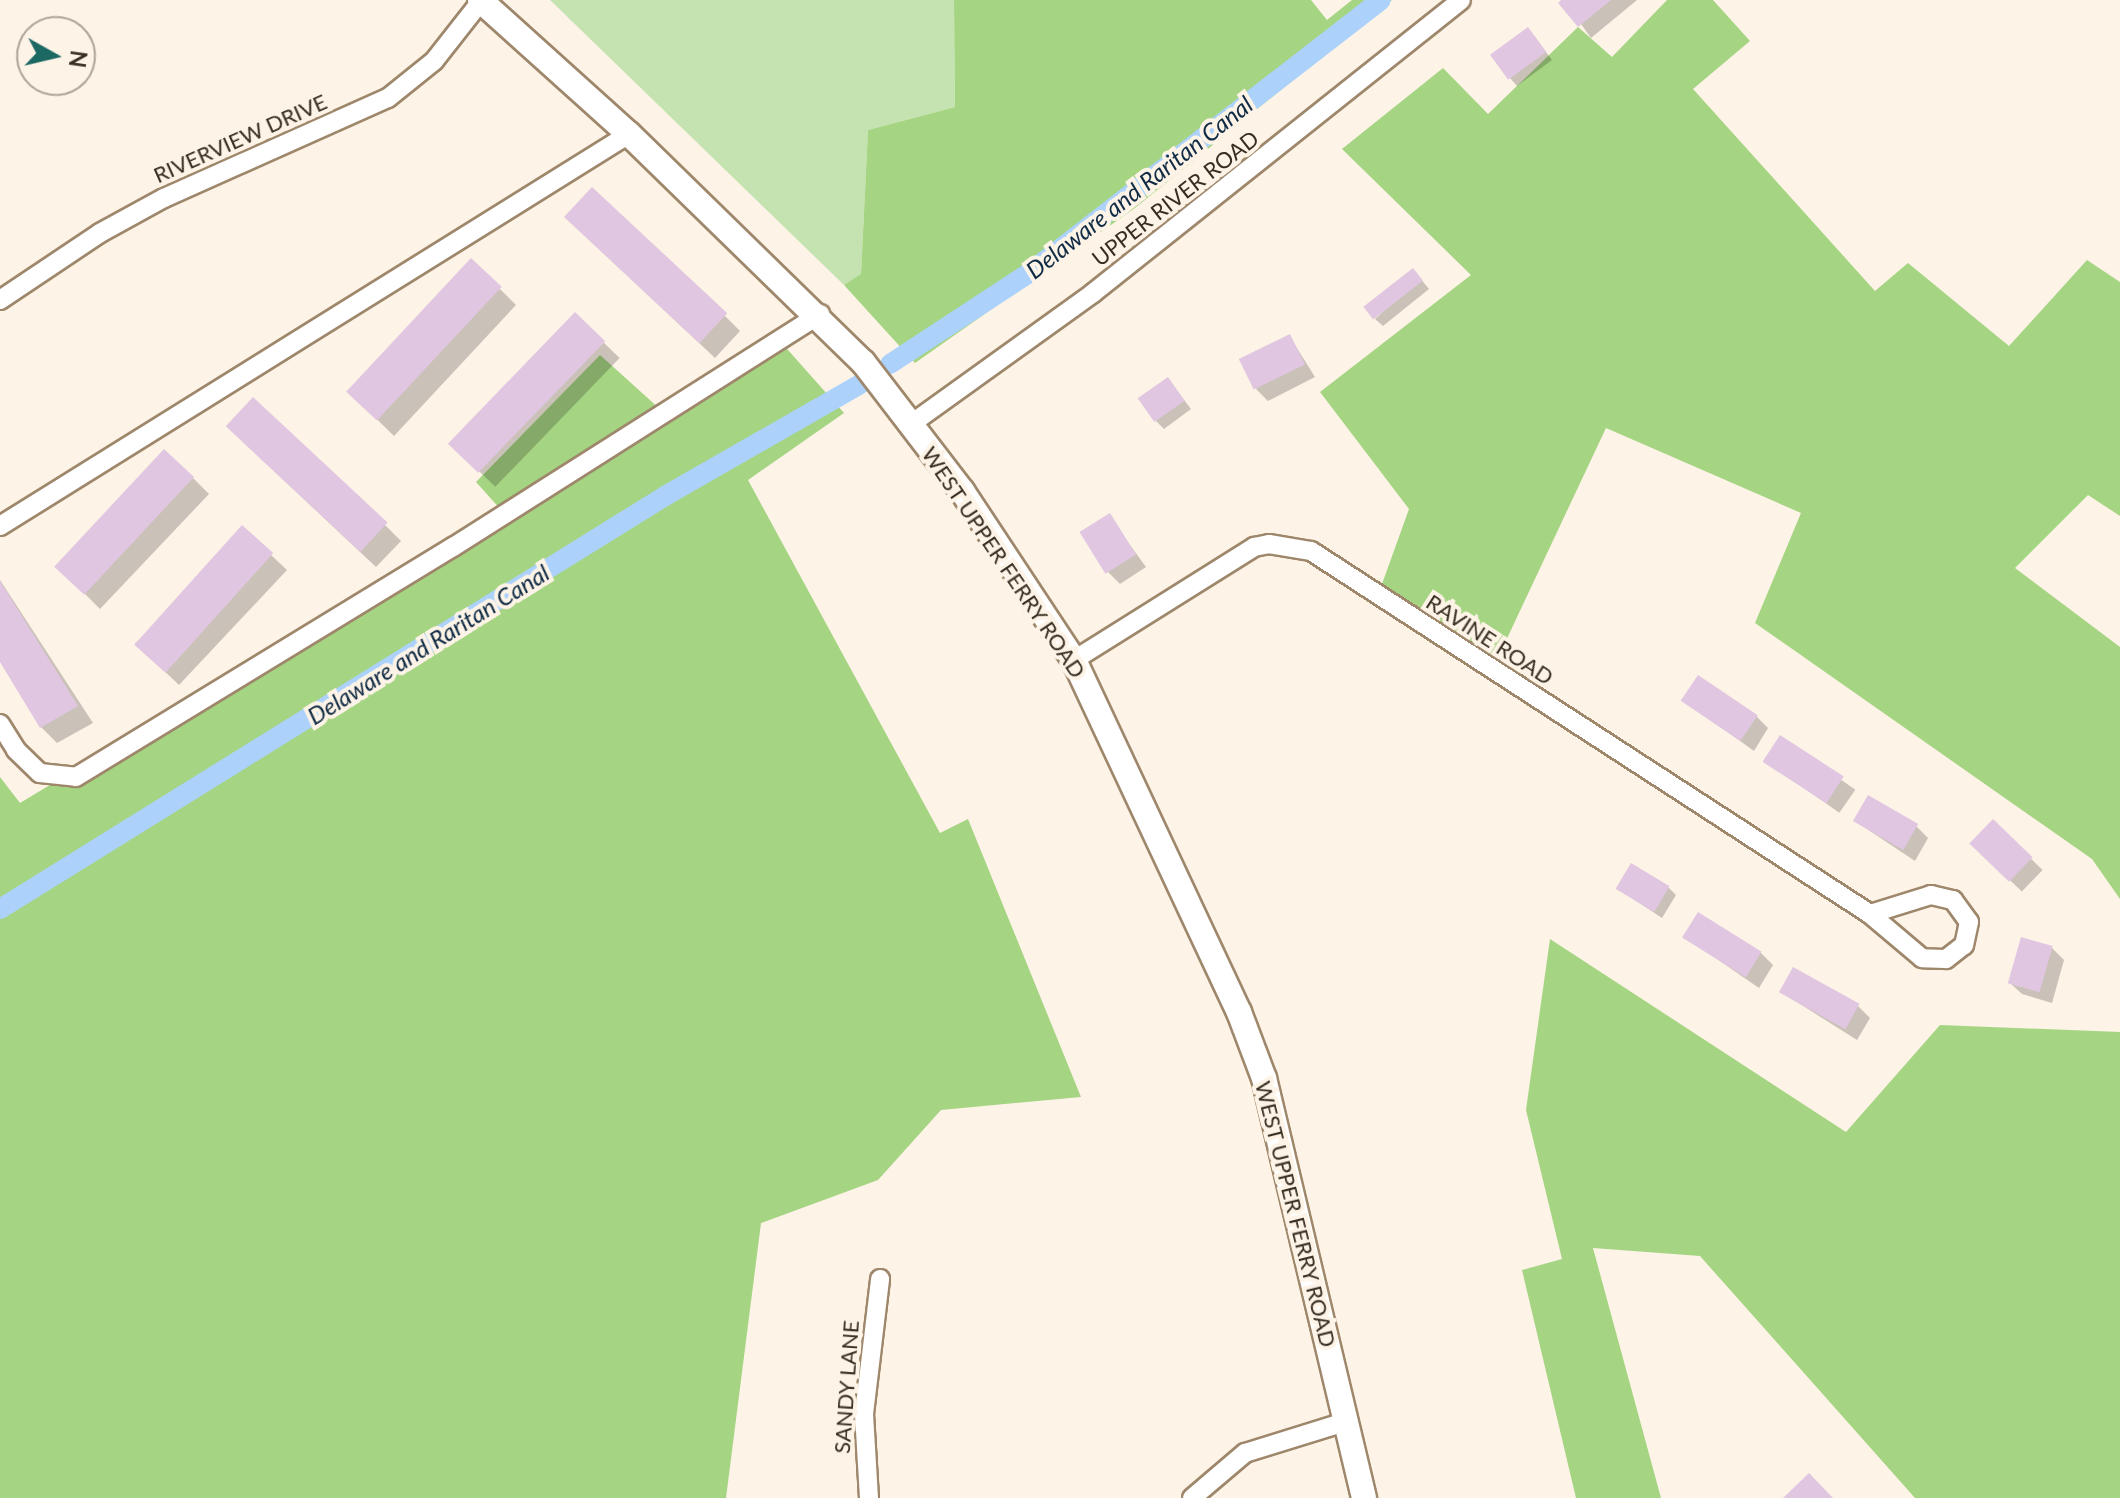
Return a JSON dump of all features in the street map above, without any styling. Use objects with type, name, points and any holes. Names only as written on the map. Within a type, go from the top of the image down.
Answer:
[{"type":"main road","name":"WEST UPPER FERRY ROAD","points":[[480,0],[629,134],[820,314],[863,362],[911,424],[1074,660],[1239,1012],[1264,1078],[1364,1498]]},
{"type":"street","name":"RIVERVIEW DRIVE","points":[[0,300],[100,233],[164,198],[388,98],[434,61],[480,0]]},
{"type":"street","name":"UPPER RIVER ROAD","points":[[911,424],[1093,293],[1461,0]]},
{"type":"street","points":[[0,526],[629,134]]},
{"type":"street","points":[[0,724],[16,750],[40,773],[76,777],[453,547],[820,314]]},
{"type":"street","name":"RAVINE ROAD","points":[[1074,660],[1254,547],[1269,544],[1311,551],[1870,914],[1922,958],[1934,961],[1956,954],[1969,934],[1963,908],[1943,896],[1870,914]]},
{"type":"street","name":"SANDY LANE","points":[[869,1498],[864,1414],[880,1279]]},
{"type":"street","points":[[1192,1498],[1245,1453],[1345,1422]]},
{"type":"green space","points":[[550,0],[954,0],[955,107],[868,130],[861,275],[844,285]]},
{"type":"green space","points":[[954,0],[1311,0],[1327,20],[1352,0],[1392,0],[1135,208],[915,363],[844,285],[861,274],[868,130],[955,107]]},
{"type":"green space","points":[[1667,0],[1713,0],[1750,41],[1693,89],[1875,291],[1908,263],[2009,346],[2087,260],[2120,282],[2120,516],[2088,495],[2015,568],[2120,647],[2120,899],[2092,859],[1755,623],[1801,513],[1606,428],[1495,664],[1382,584],[1409,509],[1320,392],[1471,275],[1342,149],[1443,68],[1488,114],[1578,27],[1612,57]]},
{"type":"green space","points":[[772,332],[844,413],[748,480],[940,833],[968,819],[1081,1097],[941,1110],[878,1180],[761,1223],[726,1498],[0,1498],[0,777],[20,803],[503,512],[476,482],[600,355],[661,410]]},
{"type":"green space","points":[[1550,939],[1846,1132],[1940,1025],[2120,1032],[2120,1498],[1915,1498],[1700,1256],[1593,1248],[1661,1498],[1576,1498],[1522,1270],[1562,1259],[1526,1110]]},
{"type":"building","points":[[1561,0],[1611,0],[1578,27],[1558,3]]},
{"type":"building","points":[[1528,27],[1546,52],[1508,80],[1490,55]]},
{"type":"building","points":[[592,187],[727,313],[699,343],[564,217]]},
{"type":"building","points":[[471,258],[502,287],[377,420],[346,392]]},
{"type":"building","points":[[1413,268],[1423,281],[1373,319],[1363,307]]},
{"type":"building","points":[[575,312],[605,341],[478,473],[448,444]]},
{"type":"building","points":[[1290,334],[1305,365],[1254,390],[1239,359]]},
{"type":"building","points":[[1168,377],[1185,401],[1154,422],[1138,398]]},
{"type":"building","points":[[253,397],[388,522],[360,552],[226,426]]},
{"type":"building","points":[[164,449],[194,477],[84,595],[54,567]]},
{"type":"building","points":[[1110,513],[1136,555],[1105,574],[1079,532]]},
{"type":"building","points":[[242,525],[273,553],[165,673],[134,645]]},
{"type":"building","points":[[0,581],[78,706],[40,728],[0,662]]},
{"type":"building","points":[[1698,675],[1758,715],[1740,741],[1681,701]]},
{"type":"building","points":[[1780,735],[1844,776],[1826,803],[1763,762]]},
{"type":"building","points":[[1868,795],[1918,824],[1903,850],[1853,821]]},
{"type":"building","points":[[1993,819],[2033,857],[2009,882],[1969,843]]},
{"type":"building","points":[[1631,863],[1670,886],[1654,912],[1616,889]]},
{"type":"building","points":[[1698,912],[1762,952],[1746,977],[1682,937]]},
{"type":"building","points":[[2021,937],[2053,946],[2039,992],[2008,983]]},
{"type":"building","points":[[1793,967],[1859,1004],[1845,1029],[1779,992]]},
{"type":"building","points":[[1809,1473],[1833,1498],[1783,1498]]},
{"type":"waterway","name":"Delaware and Raritan Canal","points":[[890,364],[1029,273],[1381,0]]},
{"type":"waterway","name":"Delaware and Raritan Canal","points":[[0,909],[665,496],[859,385]]}]
